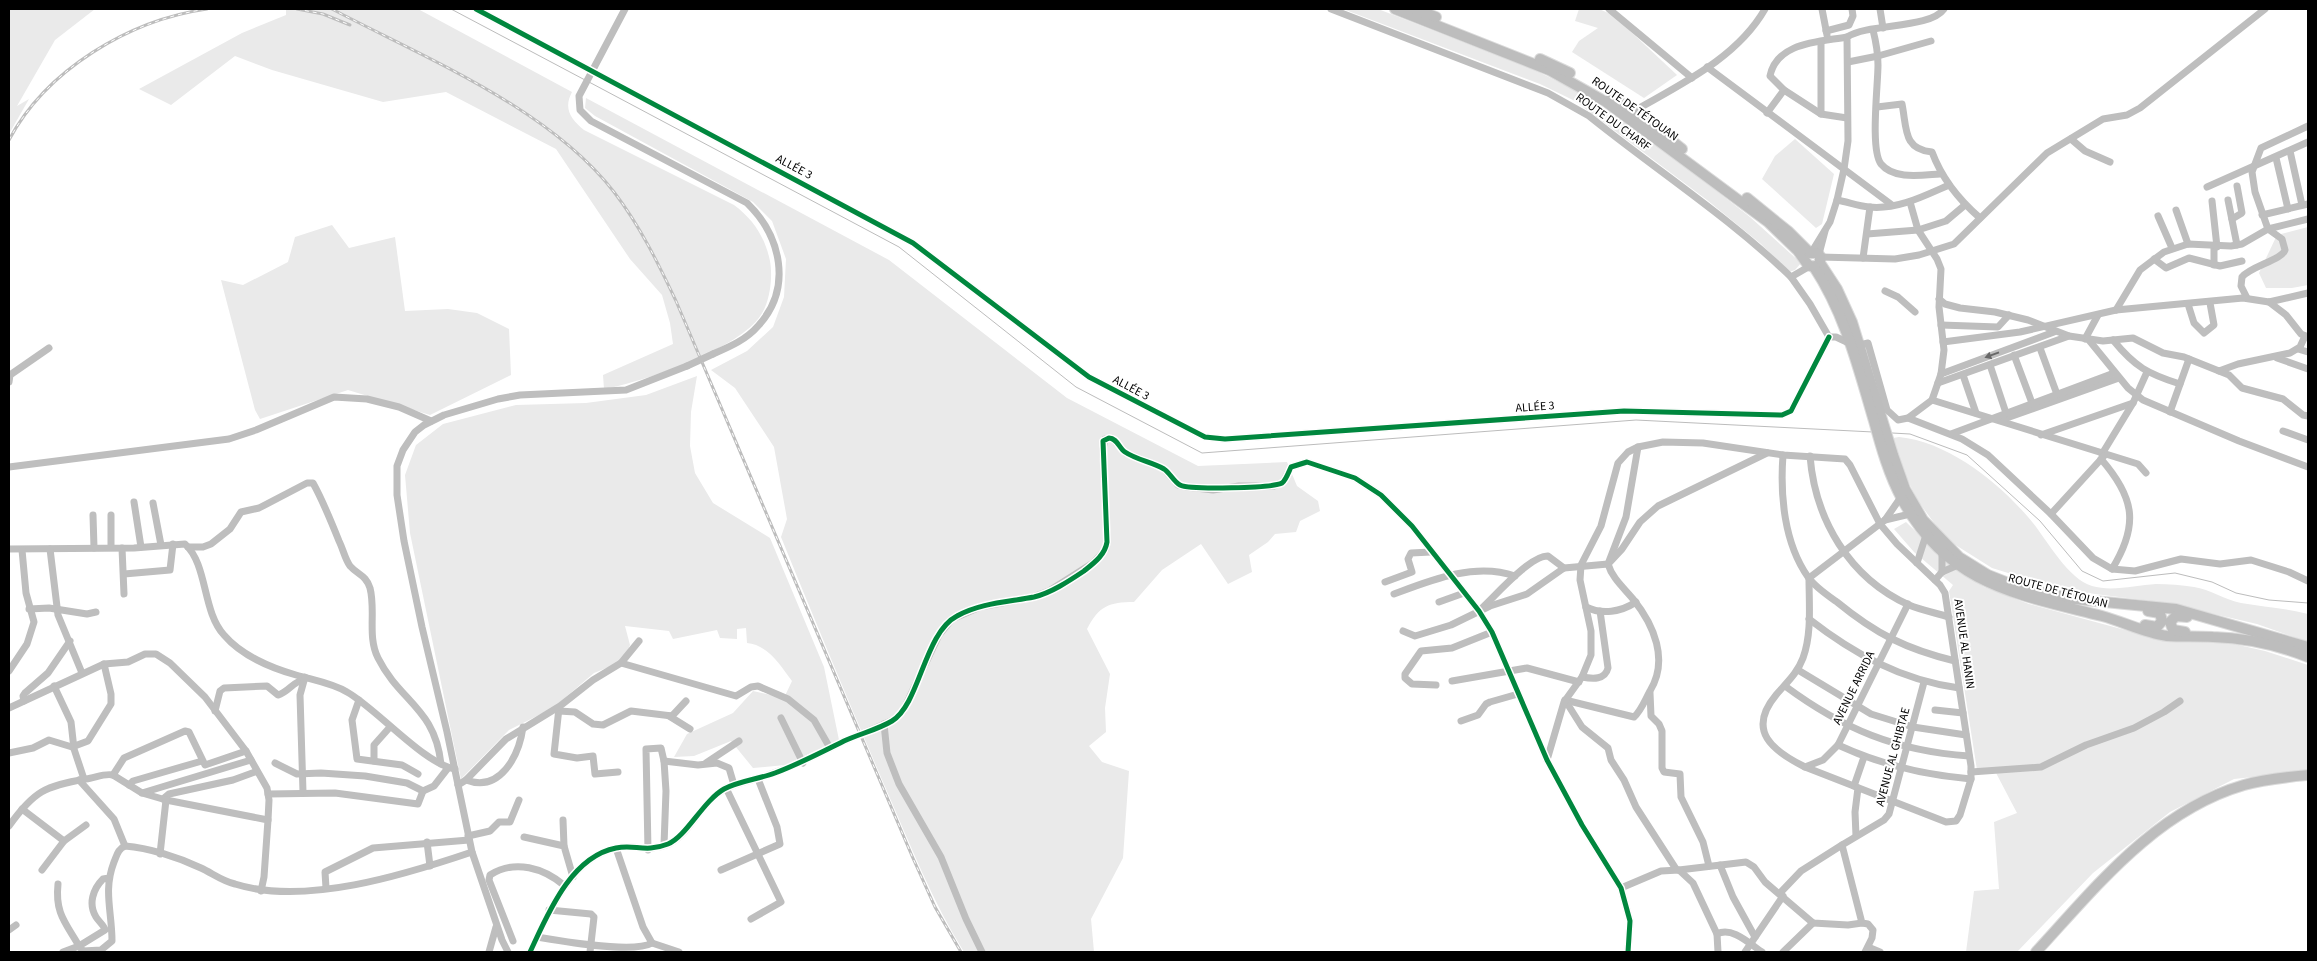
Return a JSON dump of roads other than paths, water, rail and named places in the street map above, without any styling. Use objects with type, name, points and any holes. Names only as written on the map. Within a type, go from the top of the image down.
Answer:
[{"type":"highway","name":"ROUTE DE TÉTOUAN","points":[[1395,9],[1533,63],[1582,87],[1629,117],[1814,259]]},
{"type":"highway","name":"ROUTE DE TÉTOUAN","points":[[1416,9],[1553,64],[1634,111],[1763,209],[1814,259],[1845,306],[1901,497],[1910,514],[1926,535],[1958,565],[1986,583],[2041,597],[2163,635],[2277,641],[2308,657]]},
{"type":"highway","name":"ROUTE DE TÉTOUAN","points":[[1884,441],[1905,489],[1924,520],[1959,557],[1988,575],[2041,597],[2168,608],[2277,641],[2308,647]]},
{"type":"highway","points":[[2041,597],[2093,606],[2158,612],[2162,615],[2162,621],[2154,627],[2041,597]]},
{"type":"highway","points":[[2182,616],[2277,641],[2231,635],[2178,632],[2172,629],[2170,622],[2174,617],[2182,616]]},
{"type":"highway","points":[[2036,952],[2101,880],[2154,834],[2185,813],[2232,789],[2257,782],[2308,776]]},
{"type":"highway","points":[[2154,834],[2243,792],[2274,785],[2308,781]]},
{"type":"street","name":"ALLÉE 3","points":[[476,9],[913,243],[1089,377],[1194,432],[1214,439],[1624,411],[1782,415],[1791,410],[1829,337]]},
{"type":"street","points":[[508,952],[496,924],[468,838],[458,785],[452,768],[416,600],[404,541],[396,480],[403,450],[415,432],[431,420],[455,411],[505,398],[538,394],[595,393],[626,390],[687,366],[748,336],[758,327],[772,306],[779,280],[780,265],[772,235],[755,211],[735,196],[590,121],[580,110],[579,96],[625,9]]},
{"type":"street","name":"ROUTE DU CHARF","points":[[1331,9],[1539,90],[1581,110],[1794,275],[1829,337]]},
{"type":"street","points":[[1609,9],[1692,78]]},
{"type":"street","points":[[1634,111],[1692,78],[1745,37],[1765,9]]},
{"type":"street","points":[[1820,114],[1826,31],[1822,9]]},
{"type":"street","points":[[1826,31],[1849,25],[1852,20],[1852,9]]},
{"type":"street","points":[[1880,9],[1883,28]]},
{"type":"street","points":[[1847,118],[1820,114],[1784,90],[1770,76],[1786,50],[1906,22],[1931,20],[1944,9]]},
{"type":"street","points":[[1814,259],[1894,259],[1932,252],[1959,240],[2047,153],[2103,119],[2127,115],[2140,108],[2265,9]]},
{"type":"street","points":[[1873,30],[1878,56],[1876,142],[1877,154],[1882,165],[1905,175],[1940,174]]},
{"type":"street","points":[[1794,275],[1814,259],[1838,200],[1848,141],[1848,62],[1846,37]]},
{"type":"street","points":[[1848,62],[1878,56],[1931,41]]},
{"type":"street","points":[[1706,66],[1892,205]]},
{"type":"street","points":[[1767,113],[1784,90]]},
{"type":"street","points":[[1876,107],[1902,104],[1909,142],[1918,151],[1932,152],[1940,174],[1965,205],[1980,218]]},
{"type":"street","points":[[2247,298],[2241,286],[2242,277],[2254,268],[2284,254],[2282,239],[2268,230],[2262,215],[2255,192],[2253,169],[2261,148],[2308,126]]},
{"type":"street","points":[[2071,139],[2085,152],[2110,162]]},
{"type":"street","points":[[2207,187],[2253,169],[2308,142]]},
{"type":"street","points":[[2262,215],[2305,204],[2290,151]]},
{"type":"street","points":[[2276,158],[2288,209]]},
{"type":"street","points":[[1838,200],[1870,207],[1892,205],[1910,202],[1949,185]]},
{"type":"street","points":[[2232,219],[2242,213],[2237,186]]},
{"type":"street","points":[[2228,200],[2237,245]]},
{"type":"street","points":[[1829,337],[1836,337],[1855,344],[1868,343],[1890,414],[1898,420],[1908,418],[1932,400],[1941,374],[1944,358],[1939,299],[1942,274],[1939,263],[1918,230],[1910,202]]},
{"type":"street","points":[[2212,202],[2216,247],[2214,265]]},
{"type":"street","points":[[1867,234],[1918,230],[1946,221],[1965,205]]},
{"type":"street","points":[[1863,258],[1870,207]]},
{"type":"street","points":[[2176,210],[2188,244]]},
{"type":"street","points":[[2158,216],[2172,248]]},
{"type":"street","points":[[2116,310],[2132,280],[2154,258],[2172,248],[2188,244],[2216,247],[2237,245],[2268,230],[2308,219]]},
{"type":"street","points":[[2154,258],[2164,268],[2189,258],[2224,266],[2242,260]]},
{"type":"street","points":[[1885,291],[1898,296],[1915,312]]},
{"type":"street","points":[[1943,342],[2044,327],[2116,310],[2210,303],[2247,298],[2269,302],[2308,292]]},
{"type":"street","points":[[1939,299],[1945,304],[1960,308],[2010,315],[2069,336],[2114,340],[2133,338],[2163,353],[2188,359],[2229,375],[2242,388],[2286,401],[2302,414],[2308,416]]},
{"type":"street","points":[[2219,372],[2238,364],[2277,358],[2298,349],[2306,336],[2286,315],[2269,302]]},
{"type":"street","points":[[2188,304],[2194,323],[2204,333],[2214,325],[2210,303]]},
{"type":"street","points":[[1941,325],[1998,327],[2010,315]]},
{"type":"street","points":[[2086,339],[2098,315]]},
{"type":"street","points":[[1941,374],[2054,332]]},
{"type":"street","points":[[1938,383],[1963,376],[2069,336]]},
{"type":"street","points":[[2086,339],[2135,399],[2239,442],[2308,465]]},
{"type":"street","points":[[2114,340],[2126,357],[2147,372],[2180,384]]},
{"type":"street","points":[[9,382],[10,375],[49,348]]},
{"type":"street","points":[[2011,348],[2032,404]]},
{"type":"street","points":[[2040,348],[2058,397]]},
{"type":"street","points":[[2298,349],[2308,352]]},
{"type":"street","points":[[2277,358],[2308,369]]},
{"type":"street","points":[[2170,412],[2188,359]]},
{"type":"street","points":[[1990,366],[2006,413]]},
{"type":"street","points":[[2051,514],[2102,456],[2135,399],[2147,372]]},
{"type":"street","points":[[1963,376],[1976,412]]},
{"type":"street","points":[[2000,420],[2116,376]]},
{"type":"street","points":[[9,467],[229,439],[256,430],[334,397],[368,398],[399,407],[431,420]]},
{"type":"street","points":[[1951,434],[2032,404],[2058,397]]},
{"type":"street","points":[[2041,435],[2135,399]]},
{"type":"street","points":[[1932,400],[1976,412],[2102,456],[2138,464],[2146,473]]},
{"type":"street","points":[[1908,418],[1951,434],[1988,455],[2051,514],[2093,558],[2112,570],[2135,571],[2181,559],[2220,564],[2251,560],[2289,572],[2308,581]]},
{"type":"street","points":[[2283,431],[2308,440]]},
{"type":"street","points":[[530,952],[549,910],[565,886],[585,865],[616,848],[648,850],[664,845],[676,839],[707,802],[726,788],[803,763],[844,741],[892,720],[902,711],[939,634],[952,618],[980,607],[1033,597],[1049,591],[1076,576],[1102,555],[1107,542],[1103,449],[1105,439],[1112,438],[1126,453],[1164,469],[1178,485],[1213,490],[1239,486],[1274,486],[1283,482],[1291,466],[1307,462],[1351,477],[1391,504],[1479,611],[1492,632],[1547,760],[1582,825],[1621,888],[1630,921],[1628,952]]},
{"type":"street","name":"AVENUE AL HANIN","points":[[1638,446],[1680,442],[1783,455],[1841,458],[1848,461],[1882,522],[1917,563],[1935,580],[1945,594],[1971,775],[1958,818],[1953,822],[1941,820],[1893,801]]},
{"type":"street","points":[[1565,700],[1632,718],[1637,715],[1659,672],[1658,646],[1652,628],[1636,602],[1612,573],[1608,564],[1626,517],[1638,446]]},
{"type":"street","points":[[1547,760],[1565,700],[1580,680],[1589,663],[1592,647],[1580,580],[1581,566],[1601,526],[1618,463],[1628,452],[1638,446]]},
{"type":"street","points":[[1403,631],[1415,636],[1461,621],[1479,611],[1527,594],[1564,568],[1608,564],[1622,550],[1640,522],[1658,506],[1767,453]]},
{"type":"street","points":[[1783,455],[1782,484],[1787,526],[1796,553],[1809,578],[1848,612],[1891,640],[1956,661]]},
{"type":"street","points":[[1810,456],[1812,474],[1820,507],[1834,538],[1844,553],[1886,592],[1908,604],[1949,617]]},
{"type":"street","points":[[2102,456],[2123,487],[2130,511],[2127,540],[2112,570]]},
{"type":"street","points":[[188,547],[203,547],[210,544],[230,529],[241,512],[259,508],[307,483],[312,483],[348,562],[367,580],[374,615],[372,638],[378,658],[390,677],[413,702],[432,728],[437,740],[441,764]]},
{"type":"street","points":[[1809,578],[1882,522],[1901,497]]},
{"type":"street","points":[[134,502],[142,547]]},
{"type":"street","points":[[153,503],[161,545]]},
{"type":"street","points":[[1882,522],[1910,514]]},
{"type":"street","points":[[93,515],[94,548]]},
{"type":"street","points":[[111,515],[111,547]]},
{"type":"street","points":[[1917,563],[1926,535]]},
{"type":"street","points":[[124,574],[170,570],[172,544]]},
{"type":"street","points":[[9,549],[122,548],[185,544],[198,567],[212,615],[222,633],[234,646],[267,665],[304,679],[346,691],[441,764],[452,768]]},
{"type":"street","points":[[50,548],[57,610],[82,673]]},
{"type":"street","points":[[122,548],[124,594]]},
{"type":"street","points":[[9,671],[30,638],[34,622],[29,609],[24,583],[22,550]]},
{"type":"street","points":[[1385,582],[1412,572],[1408,559],[1411,553],[1431,552]]},
{"type":"street","points":[[1942,552],[1942,572]]},
{"type":"street","points":[[1479,611],[1515,576],[1544,556],[1548,556],[1564,568]]},
{"type":"street","points":[[1935,580],[1942,572],[1958,565]]},
{"type":"street","points":[[1394,594],[1449,576],[1487,570],[1515,576]]},
{"type":"street","points":[[1809,578],[1809,618],[1804,657],[1798,670],[1765,712],[1764,735],[1774,749],[1805,767],[1893,801]]},
{"type":"street","points":[[1439,602],[1464,593]]},
{"type":"street","points":[[1586,607],[1600,612],[1619,610],[1636,602]]},
{"type":"street","name":"AVENUE ARRIDA","points":[[1805,767],[1823,760],[1838,745],[1908,604]]},
{"type":"street","points":[[29,609],[49,608],[87,614],[96,612]]},
{"type":"street","points":[[1452,682],[1507,670],[1533,669],[1580,680],[1605,676],[1608,668],[1600,612]]},
{"type":"street","points":[[1809,618],[1846,646],[1878,665],[1924,682],[1959,688]]},
{"type":"street","points":[[1436,685],[1412,684],[1405,678],[1405,674],[1421,650],[1424,648],[1452,648],[1492,632]]},
{"type":"street","points":[[24,701],[22,696],[48,673],[70,641]]},
{"type":"street","points":[[458,785],[466,780],[506,739],[523,727],[559,708],[593,680],[621,663],[639,641]]},
{"type":"street","points":[[9,708],[104,664],[128,662],[145,654],[156,654],[170,663],[199,691],[246,751],[268,794],[264,877],[261,891]]},
{"type":"street","points":[[621,663],[736,696],[751,687],[758,686],[788,699],[810,715],[830,748]]},
{"type":"street","points":[[9,753],[33,748],[50,740],[74,747],[83,744],[92,737],[111,704],[111,694],[104,664]]},
{"type":"street","points":[[1798,670],[1857,708],[1884,719],[1913,727],[1966,735]]},
{"type":"street","points":[[215,711],[220,691],[224,688],[263,685],[270,687],[278,695],[284,693],[294,683],[304,679]]},
{"type":"street","points":[[303,792],[300,695],[304,679]]},
{"type":"street","name":"AVENUE AL GHIBTAE","points":[[1745,952],[1782,894],[1801,871],[1884,820],[1889,814],[1924,682]]},
{"type":"street","points":[[54,686],[70,722],[82,780],[114,819],[124,846]]},
{"type":"street","points":[[1785,686],[1826,714],[1878,739],[1908,748],[1969,756]]},
{"type":"street","points":[[1650,692],[1651,716],[1660,724],[1662,731],[1663,770],[1668,773],[1680,774],[1681,797],[1703,842],[1709,866]]},
{"type":"street","points":[[1461,721],[1478,716],[1486,704],[1518,694]]},
{"type":"street","points":[[359,700],[352,720],[353,736],[357,746],[357,759],[402,765],[418,774]]},
{"type":"street","points":[[1565,700],[1582,727],[1608,748],[1611,760],[1624,780],[1636,807],[1678,870],[1693,883],[1717,934],[1718,952]]},
{"type":"street","points":[[668,716],[672,716],[686,701]]},
{"type":"street","points":[[1838,745],[1864,757],[1902,769],[1971,775],[2041,767],[2086,745],[2134,728],[2180,701]]},
{"type":"street","points":[[559,708],[575,712],[593,724],[603,725],[631,711],[668,716],[690,729]]},
{"type":"street","points":[[559,708],[554,754],[577,758],[593,756],[595,774],[618,772]]},
{"type":"street","points":[[1935,710],[1962,714]]},
{"type":"street","points":[[781,718],[803,763]]},
{"type":"street","points":[[374,761],[374,745],[390,726]]},
{"type":"street","points":[[881,726],[887,753],[895,776],[941,857],[966,919],[982,952]]},
{"type":"street","points":[[466,780],[483,784],[500,776],[516,754],[523,727]]},
{"type":"street","points":[[113,775],[124,758],[187,731],[205,765],[246,751]]},
{"type":"street","points":[[706,763],[739,741]]},
{"type":"street","points":[[648,850],[646,749],[661,748],[664,761],[666,791],[664,845]]},
{"type":"street","points":[[1856,836],[1856,787],[1864,757]]},
{"type":"street","points":[[142,793],[250,760]]},
{"type":"street","points":[[130,786],[133,781],[202,761]]},
{"type":"street","points":[[664,761],[681,764],[721,763],[729,768],[734,785]]},
{"type":"street","points":[[275,763],[290,773],[365,776],[406,783],[423,791]]},
{"type":"street","points":[[268,794],[335,793],[418,804],[423,791],[434,786],[452,768]]},
{"type":"street","points":[[160,854],[164,800],[168,794],[233,780],[256,772]]},
{"type":"street","points":[[9,826],[32,798],[49,787],[113,775],[142,793],[164,800],[268,820]]},
{"type":"street","points":[[721,870],[757,856],[778,845],[780,842],[758,779]]},
{"type":"street","points":[[726,788],[757,856],[781,902],[751,919]]},
{"type":"street","points":[[326,888],[325,872],[365,851],[379,846],[468,838],[490,831],[499,822],[510,822],[519,800]]},
{"type":"street","points":[[22,809],[64,841]]},
{"type":"street","points":[[564,820],[564,846],[573,877]]},
{"type":"street","points":[[42,870],[64,841],[86,825]]},
{"type":"street","points":[[524,838],[564,846]]},
{"type":"street","points":[[428,842],[430,866]]},
{"type":"street","points":[[1842,845],[1862,923]]},
{"type":"street","points":[[124,846],[160,854],[195,865],[224,881],[261,891],[282,892],[370,881],[430,866],[472,852]]},
{"type":"street","points":[[63,952],[81,949],[101,950],[110,944],[112,935],[108,908],[109,878],[119,850],[124,846]]},
{"type":"street","points":[[616,848],[643,927],[652,942]]},
{"type":"street","points":[[1621,888],[1661,871],[1742,861],[1750,864],[1765,882],[1782,894],[1813,923],[1848,926],[1862,923],[1868,924],[1872,930],[1872,938],[1867,950],[1880,952]]},
{"type":"street","points":[[1720,865],[1753,940],[1762,952]]},
{"type":"street","points":[[513,941],[489,880],[490,875],[516,866],[545,873],[565,886]]},
{"type":"street","points":[[109,878],[103,879],[99,883],[95,889],[92,903],[93,910],[105,931],[112,935]]},
{"type":"street","points":[[58,884],[57,902],[59,912],[81,949]]},
{"type":"street","points":[[486,893],[493,890]]},
{"type":"street","points":[[549,910],[591,914],[594,917],[591,949]]},
{"type":"street","points":[[1783,952],[1813,923]]},
{"type":"street","points":[[489,952],[494,939],[496,924]]},
{"type":"street","points":[[9,930],[16,925]]},
{"type":"street","points":[[81,949],[105,931]]},
{"type":"street","points":[[1717,934],[1728,931],[1753,940]]},
{"type":"street","points":[[537,937],[591,949],[636,946],[652,942],[679,952]]},
{"type":"street","points":[[502,940],[502,952]]},
{"type":"waterway","points":[[451,9],[585,80]]},
{"type":"waterway","points":[[589,82],[899,247],[1076,387],[1202,453],[1636,420],[1873,432]]},
{"type":"waterway","points":[[1892,433],[1910,434],[1967,455],[2040,521],[2082,571],[2103,581],[2175,573],[2212,582],[2236,593],[2269,600],[2308,603]]},
{"type":"railway","points":[[9,140],[25,115],[45,92],[67,71],[93,52],[148,24],[207,9]]},
{"type":"railway","points":[[297,9],[323,14],[350,25]]},
{"type":"railway","points":[[332,9],[445,66],[521,110],[556,135],[587,162],[614,192],[632,218],[676,301],[912,856],[935,907],[961,952]]}]
